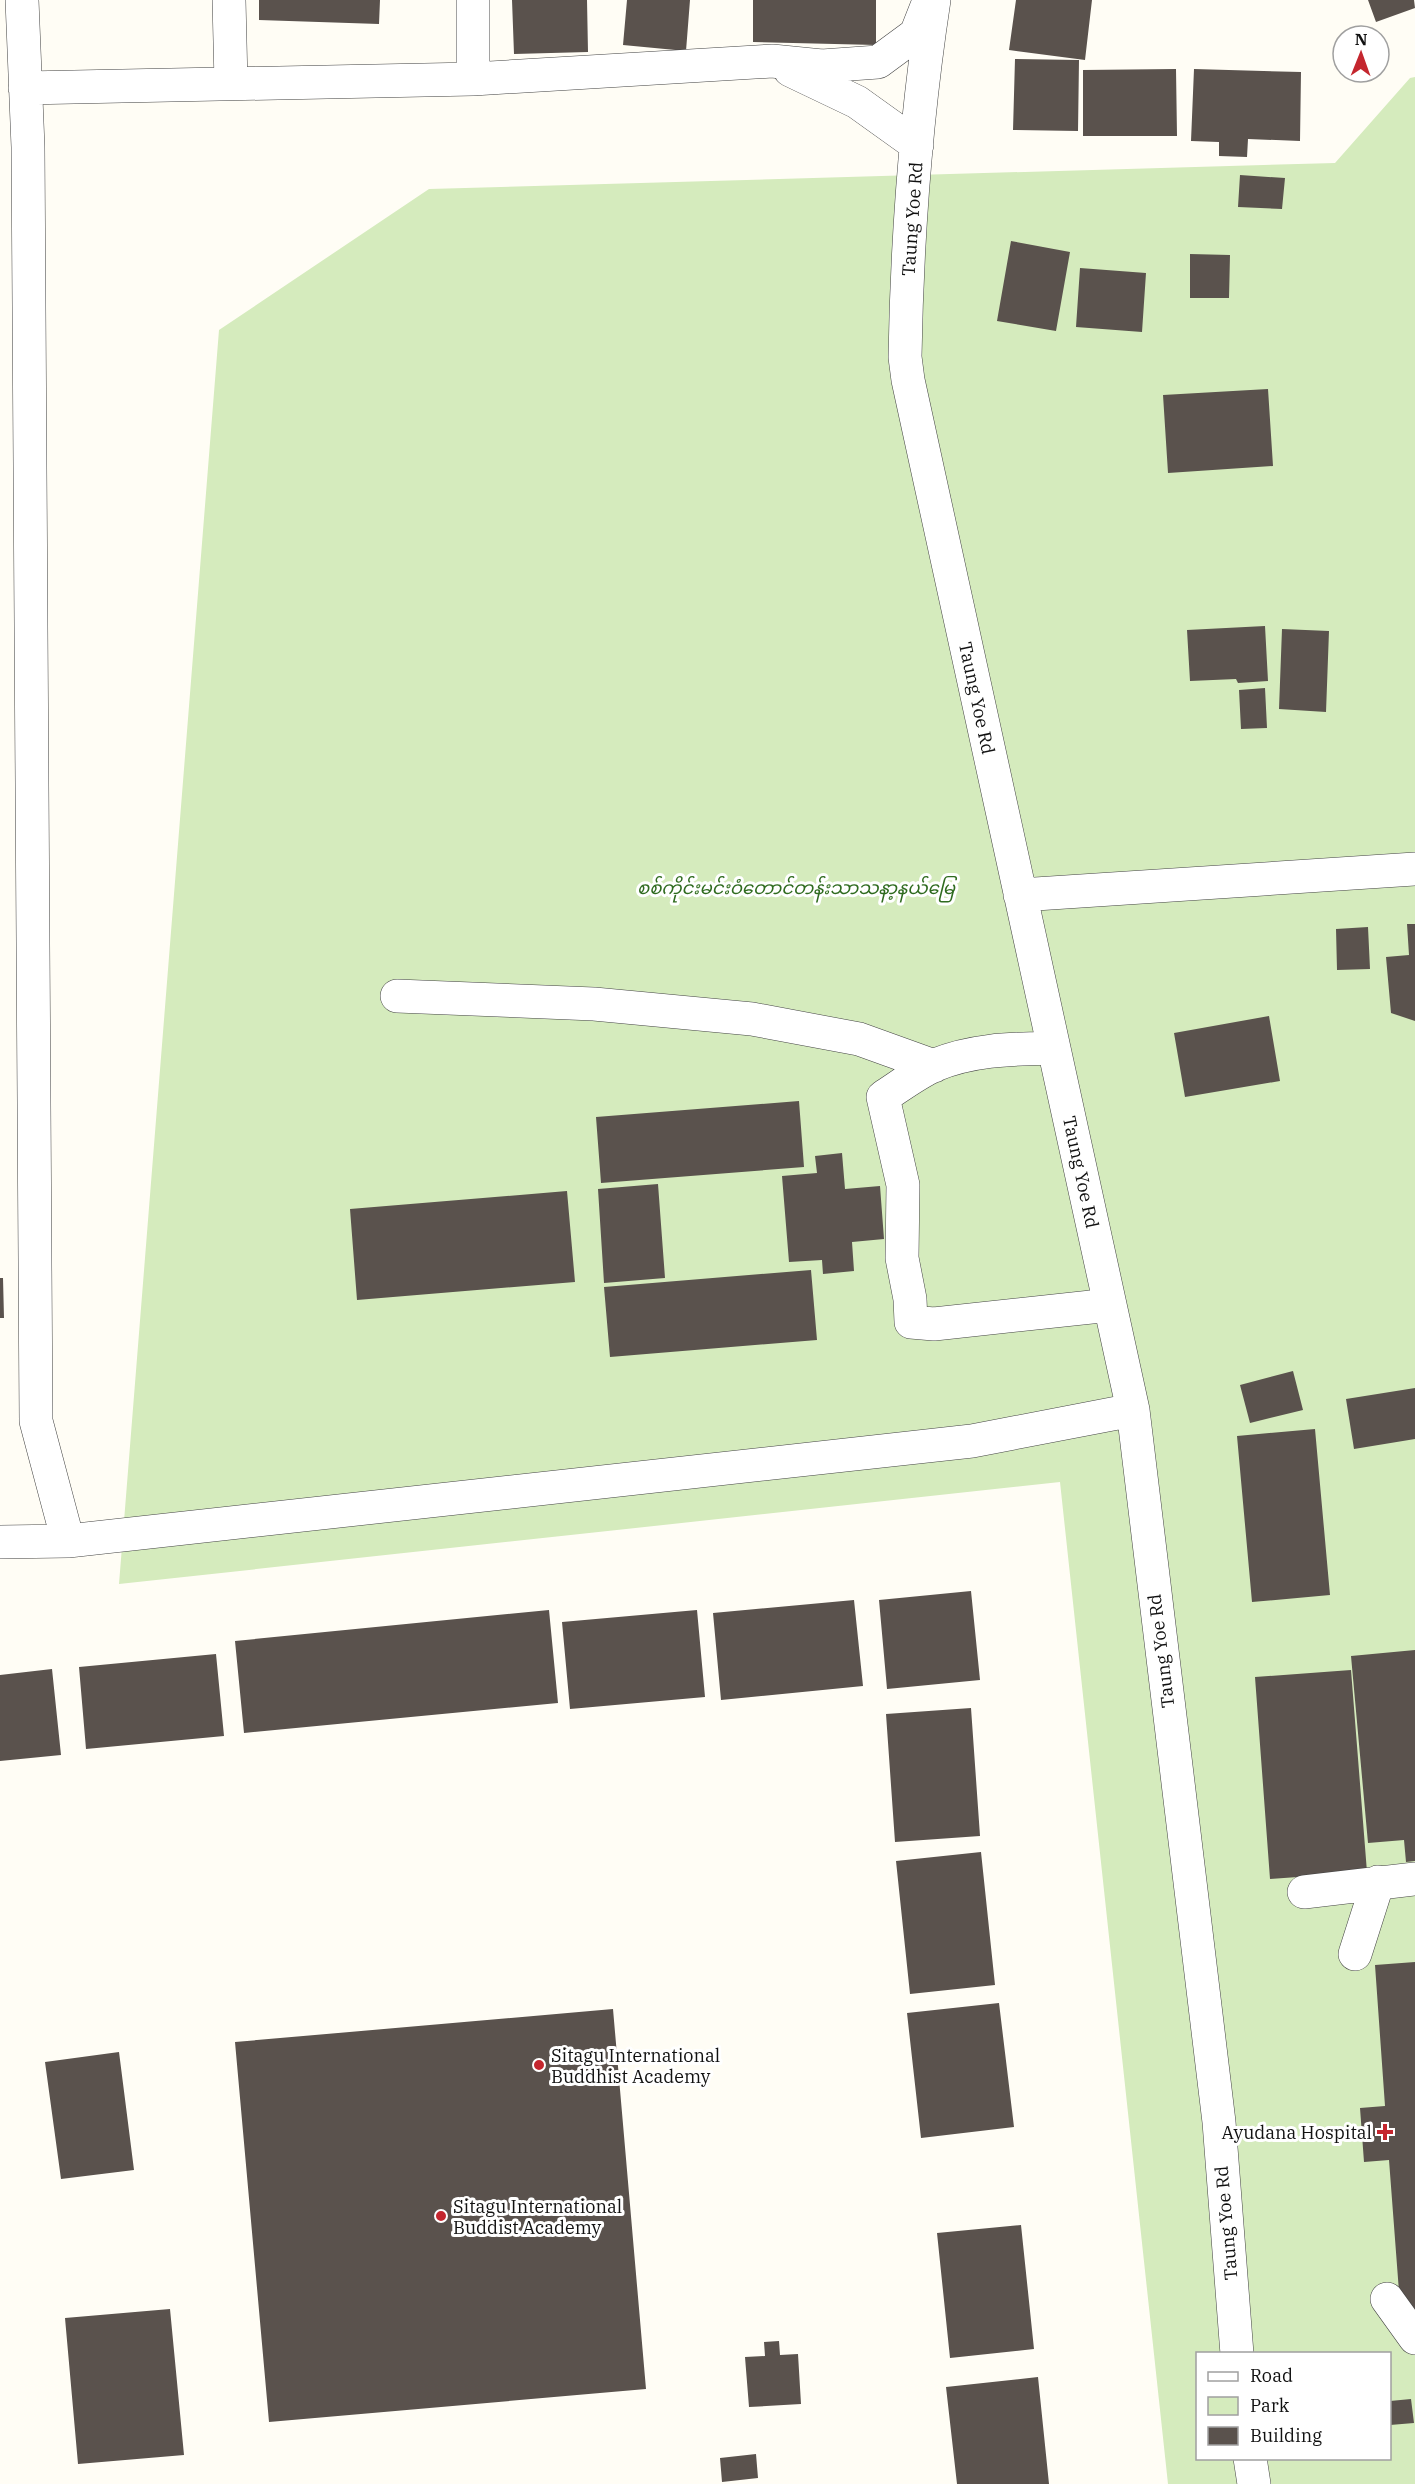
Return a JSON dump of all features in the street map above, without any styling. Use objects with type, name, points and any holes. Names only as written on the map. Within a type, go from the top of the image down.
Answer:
[{"type":"street","points":[[22,0],[28,147],[36,1421],[68,1541]]},
{"type":"street","points":[[229,0],[231,83]]},
{"type":"street","points":[[473,0],[473,79]]},
{"type":"street","points":[[25,88],[473,79],[772,61],[822,66],[878,62],[916,34],[932,0]]},
{"type":"street","name":"Taung Yoe Rd","points":[[932,0],[911,202],[904,357],[1133,1410],[1219,2122],[1238,2352]]},
{"type":"street","points":[[772,61],[856,102],[917,146]]},
{"type":"street","points":[[1020,896],[1415,869]]},
{"type":"street","points":[[397,996],[594,1004],[752,1019],[860,1039],[934,1066]]},
{"type":"street","points":[[1053,1048],[991,1050],[934,1066],[883,1097],[903,1185],[902,1258],[910,1299],[911,1322],[934,1324],[1110,1305]]},
{"type":"street","points":[[0,1542],[68,1541],[972,1441],[1133,1410]]},
{"type":"street","points":[[1304,1892],[1415,1879]]},
{"type":"street","points":[[1355,1954],[1378,1882]]},
{"type":"street","points":[[1387,2299],[1415,2338]]},
{"type":"street","points":[[1250,2460],[1254,2484]]},
{"type":"green space","name":"စစ်ကိုင်းမင်းဝံတောင်တန်းသာသနာ့နယ်မြေ","points":[[1415,77],[1415,2484],[1168,2484],[1060,1482],[119,1584],[219,330],[429,189],[1335,163],[1410,78]]},
{"type":"building","points":[[259,0],[380,0],[379,24],[259,20]]},
{"type":"building","points":[[512,0],[587,0],[588,52],[514,54]]},
{"type":"building","points":[[627,0],[690,0],[686,51],[623,45]]},
{"type":"building","points":[[753,0],[876,0],[876,45],[753,42]]},
{"type":"building","points":[[1016,0],[1092,0],[1085,60],[1009,50]]},
{"type":"building","points":[[1368,0],[1414,0],[1415,8],[1376,22]]},
{"type":"building","points":[[1015,59],[1079,60],[1078,131],[1013,130]]},
{"type":"building","points":[[1176,69],[1177,136],[1083,136],[1083,70]]},
{"type":"building","points":[[1194,69],[1301,72],[1300,141],[1248,139],[1247,157],[1219,156],[1219,142],[1191,141]]},
{"type":"building","points":[[1240,175],[1285,178],[1282,209],[1238,207]]},
{"type":"building","points":[[1011,241],[1070,252],[1056,331],[997,321]]},
{"type":"building","points":[[1190,254],[1230,255],[1229,298],[1190,298]]},
{"type":"building","points":[[1080,268],[1146,273],[1142,332],[1076,327]]},
{"type":"building","points":[[1268,389],[1273,466],[1168,473],[1163,395]]},
{"type":"building","points":[[1265,626],[1268,681],[1238,683],[1236,679],[1190,681],[1187,630]]},
{"type":"building","points":[[1282,629],[1329,631],[1326,712],[1279,709]]},
{"type":"building","points":[[1265,688],[1267,728],[1241,729],[1239,690]]},
{"type":"building","points":[[1407,924],[1415,924],[1415,1021],[1391,1013],[1386,957],[1409,955]]},
{"type":"building","points":[[1368,927],[1370,969],[1337,970],[1336,929]]},
{"type":"building","points":[[1269,1016],[1280,1081],[1185,1097],[1174,1033]]},
{"type":"building","points":[[799,1101],[804,1167],[601,1183],[596,1117]]},
{"type":"building","points":[[842,1153],[845,1189],[880,1186],[884,1239],[852,1242],[854,1271],[823,1274],[822,1260],[789,1262],[782,1176],[817,1173],[815,1156]]},
{"type":"building","points":[[658,1184],[665,1278],[604,1283],[598,1189]]},
{"type":"building","points":[[567,1191],[575,1282],[357,1300],[350,1209]]},
{"type":"building","points":[[811,1270],[817,1340],[610,1357],[604,1287]]},
{"type":"building","points":[[0,1278],[3,1278],[4,1318],[0,1318]]},
{"type":"building","points":[[1293,1371],[1303,1410],[1250,1423],[1240,1385]]},
{"type":"building","points":[[1415,1388],[1415,1439],[1354,1449],[1346,1399]]},
{"type":"building","points":[[1315,1429],[1330,1595],[1252,1602],[1237,1436]]},
{"type":"building","points":[[971,1591],[980,1680],[887,1689],[879,1600]]},
{"type":"building","points":[[854,1600],[863,1686],[721,1700],[713,1613]]},
{"type":"building","points":[[549,1610],[558,1703],[244,1733],[235,1641]]},
{"type":"building","points":[[697,1610],[705,1697],[570,1709],[562,1622]]},
{"type":"building","points":[[1415,1650],[1415,1861],[1406,1862],[1404,1840],[1368,1843],[1351,1656]]},
{"type":"building","points":[[216,1654],[224,1736],[86,1749],[79,1667]]},
{"type":"building","points":[[52,1669],[61,1755],[0,1761],[0,1675]]},
{"type":"building","points":[[1351,1670],[1367,1872],[1270,1879],[1255,1677]]},
{"type":"building","points":[[971,1708],[980,1836],[895,1842],[886,1714]]},
{"type":"building","points":[[981,1852],[995,1985],[910,1994],[896,1861]]},
{"type":"building","name":"Ayudana Hospital","points":[[1415,1962],[1415,2317],[1401,2318],[1389,2160],[1364,2162],[1360,2108],[1385,2106],[1375,1965]]},
{"type":"building","points":[[999,2003],[1014,2127],[921,2138],[907,2013]]},
{"type":"building","name":"Sitagu International Buddist Academy","points":[[613,2009],[646,2389],[269,2422],[235,2042]]},
{"type":"building","points":[[119,2052],[134,2170],[61,2179],[45,2062]]},
{"type":"building","points":[[1021,2225],[1034,2349],[950,2358],[937,2233]]},
{"type":"building","points":[[170,2309],[184,2455],[78,2464],[65,2318]]},
{"type":"building","points":[[779,2341],[780,2355],[798,2354],[801,2404],[749,2407],[745,2357],[765,2356],[764,2342]]},
{"type":"building","points":[[1038,2377],[1049,2484],[957,2484],[946,2387]]},
{"type":"building","points":[[1411,2399],[1414,2423],[1391,2425],[1391,2401]]},
{"type":"building","points":[[756,2454],[758,2478],[722,2482],[720,2458]]},
{"type":"place","name":"Sitagu International Buddhist Academy","points":[[539,2065]]},
{"type":"place","name":"Ayudana Hospital","points":[[1385,2132]]},
{"type":"place","name":"Sitagu International Buddist Academy","points":[[441,2216]]}]
